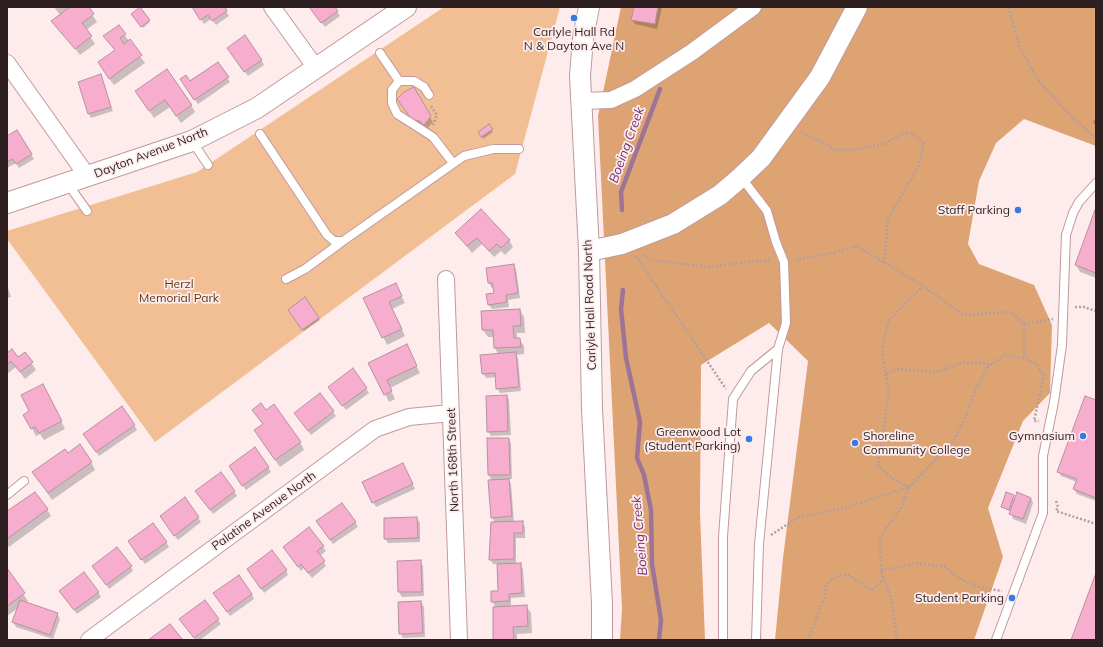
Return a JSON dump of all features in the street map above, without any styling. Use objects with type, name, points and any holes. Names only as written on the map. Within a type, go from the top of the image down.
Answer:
[{"type":"street","points":[[272,7],[316,68]]},
{"type":"street","name":"Dayton Avenue North","points":[[7,203],[68,184],[192,141],[257,108],[406,7]]},
{"type":"street","name":"Carlyle Hall Road North","points":[[589,7],[582,46],[580,76],[589,250],[592,409],[602,604],[602,640]]},
{"type":"street","points":[[581,101],[611,100],[635,90],[692,52],[754,7]]},
{"type":"street","points":[[589,250],[626,246],[673,224],[709,203],[741,177],[761,158],[820,77],[857,7]]},
{"type":"street","points":[[7,64],[88,177]]},
{"type":"street","name":"North 168th Street","points":[[446,280],[459,640]]},
{"type":"street","name":"Palatine Avenue North","points":[[89,640],[375,429],[409,416],[451,413]]},
{"type":"lane","points":[[380,53],[399,81]]},
{"type":"lane","points":[[399,81],[414,81],[424,87],[428,98]]},
{"type":"lane","points":[[399,81],[392,90],[392,103],[394,110],[401,118],[433,137],[453,163]]},
{"type":"lane","points":[[260,134],[327,235],[334,241],[343,242]]},
{"type":"lane","points":[[192,141],[208,165]]},
{"type":"lane","points":[[286,279],[305,269],[464,156],[493,149],[519,149]]},
{"type":"lane","points":[[741,177],[767,211],[776,242],[784,262],[786,323],[778,349],[759,544],[756,640]]},
{"type":"lane","points":[[996,640],[1044,513],[1043,456],[1062,345],[1066,235],[1073,213],[1079,202],[1096,183]]},
{"type":"lane","points":[[68,184],[87,211]]},
{"type":"lane","points":[[723,640],[723,537],[733,399],[751,371],[778,349]]},
{"type":"lane","points":[[7,495],[24,481]]},
{"type":"path","points":[[1008,7],[1020,47],[1037,79],[1075,120],[1096,138]]},
{"type":"path","points":[[428,98],[437,115],[432,126],[433,137]]},
{"type":"path","points":[[787,122],[836,150],[853,150],[884,144],[902,134],[913,133],[924,144],[919,165],[888,219],[884,262]]},
{"type":"path","points":[[626,246],[650,260],[710,267],[753,261],[784,262],[828,254],[857,246],[923,286],[964,316],[1011,312],[1024,324],[1024,358]]},
{"type":"path","points":[[626,246],[733,399]]},
{"type":"path","points":[[909,487],[893,479],[878,465],[889,393],[882,353],[888,321],[923,286]]},
{"type":"path","points":[[1074,307],[1084,307],[1096,311]]},
{"type":"path","points":[[1024,324],[1054,318]]},
{"type":"path","points":[[896,640],[891,598],[881,570],[880,538],[900,508],[909,487],[952,444],[965,420],[976,388],[988,367],[1004,355],[1024,358],[1036,364],[1044,374],[1034,421],[1050,419]]},
{"type":"path","points":[[886,374],[897,370],[937,372],[964,362],[993,364]]},
{"type":"path","points":[[759,544],[797,518],[848,507],[909,487]]},
{"type":"path","points":[[1056,512],[1096,524]]},
{"type":"path","points":[[881,570],[915,564],[945,567],[957,577],[977,587],[1013,593]]},
{"type":"path","points":[[808,640],[826,596],[826,584],[840,575],[848,575],[872,590],[884,579]]},
{"type":"green space","name":"Herzl Memorial Park","points":[[444,7],[560,7],[515,174],[155,442],[7,239],[7,231],[197,172]]},
{"type":"shaded area","name":"Shoreline Community College","points":[[621,7],[1096,7],[1096,146],[1024,119],[996,143],[979,181],[968,244],[979,264],[1034,285],[1052,325],[1050,393],[1023,421],[988,508],[1003,557],[974,640],[775,640],[783,558],[808,361],[769,323],[701,365],[700,513],[705,640],[620,640],[622,609],[598,116]]},
{"type":"building","points":[[70,7],[89,7],[94,14],[82,23],[92,36],[75,49],[51,21]]},
{"type":"building","points":[[140,7],[150,20],[141,27],[131,14]]},
{"type":"building","points":[[192,7],[225,7],[227,11],[212,21],[208,15],[200,20]]},
{"type":"building","points":[[309,7],[335,7],[338,11],[321,23]]},
{"type":"building","points":[[634,7],[658,7],[655,24],[631,20]]},
{"type":"building","points":[[119,25],[126,34],[120,38],[124,44],[130,39],[142,55],[109,79],[98,62],[115,50],[103,36]]},
{"type":"building","points":[[245,35],[262,60],[244,72],[227,48]]},
{"type":"building","points":[[218,62],[229,77],[194,100],[180,79],[186,75],[190,81]]},
{"type":"building","points":[[167,69],[192,105],[176,116],[165,100],[149,111],[135,91]]},
{"type":"building","points":[[101,74],[111,107],[88,114],[78,82]]},
{"type":"building","points":[[414,87],[431,116],[424,125],[418,120],[415,122],[412,120],[397,99],[404,92]]},
{"type":"building","points":[[489,124],[493,129],[481,137],[478,132]]},
{"type":"building","points":[[17,130],[32,154],[16,164],[12,159],[7,162],[7,136]]},
{"type":"building","points":[[1096,207],[1096,273],[1075,265]]},
{"type":"building","points":[[481,209],[510,240],[501,248],[497,244],[489,251],[477,238],[467,246],[455,233]]},
{"type":"building","points":[[514,264],[518,293],[506,295],[507,302],[488,305],[486,294],[494,293],[492,283],[488,283],[486,268]]},
{"type":"building","points":[[396,283],[402,296],[389,302],[402,329],[382,338],[363,298]]},
{"type":"building","points":[[305,297],[319,318],[302,330],[288,310]]},
{"type":"building","points":[[520,309],[521,326],[513,326],[514,338],[520,338],[521,347],[494,348],[493,330],[482,330],[481,311]]},
{"type":"building","points":[[407,344],[417,366],[387,380],[392,391],[384,395],[368,363]]},
{"type":"building","points":[[12,349],[18,357],[25,352],[33,362],[20,372],[11,361],[7,364],[7,353]]},
{"type":"building","points":[[516,352],[519,387],[496,389],[495,373],[482,374],[480,355]]},
{"type":"building","points":[[353,368],[367,388],[342,406],[328,387]]},
{"type":"building","points":[[43,384],[62,421],[39,433],[35,427],[31,429],[23,415],[29,411],[21,395]]},
{"type":"building","points":[[320,393],[334,411],[308,431],[294,413]]},
{"type":"building","points":[[507,395],[508,431],[487,432],[486,396]]},
{"type":"building","name":"Gymnasium","points":[[1085,396],[1096,400],[1096,498],[1073,489],[1077,479],[1057,472]]},
{"type":"building","points":[[261,403],[266,410],[274,404],[301,442],[275,460],[254,430],[263,424],[252,410]]},
{"type":"building","points":[[122,406],[135,425],[96,452],[83,434]]},
{"type":"building","points":[[487,438],[509,438],[510,475],[488,475]]},
{"type":"building","points":[[80,444],[92,462],[48,493],[32,472],[65,449],[68,453]]},
{"type":"building","points":[[255,447],[269,467],[242,486],[229,466]]},
{"type":"building","points":[[403,463],[413,484],[372,503],[362,482]]},
{"type":"building","points":[[221,472],[235,491],[210,510],[195,491]]},
{"type":"building","points":[[509,479],[512,516],[491,518],[488,480]]},
{"type":"building","points":[[35,492],[48,509],[7,539],[7,511]]},
{"type":"building","points":[[1006,492],[1014,495],[1009,510],[1001,507]]},
{"type":"building","points":[[1017,492],[1031,498],[1023,519],[1009,514]]},
{"type":"building","points":[[185,497],[199,517],[174,536],[160,516]]},
{"type":"building","points":[[342,503],[356,522],[330,540],[316,521]]},
{"type":"building","points":[[417,517],[418,538],[384,539],[384,518]]},
{"type":"building","points":[[523,521],[523,533],[514,533],[514,559],[489,560],[491,522]]},
{"type":"building","points":[[153,523],[167,542],[141,560],[128,541]]},
{"type":"building","points":[[309,527],[324,546],[317,551],[325,561],[308,573],[301,564],[298,567],[283,547]]},
{"type":"building","points":[[117,547],[132,566],[106,585],[92,566]]},
{"type":"building","points":[[272,550],[287,570],[261,589],[247,569]]},
{"type":"building","points":[[421,560],[422,592],[398,592],[397,561]]},
{"type":"building","points":[[521,563],[522,593],[509,594],[509,601],[491,602],[491,591],[498,591],[497,564]]},
{"type":"building","points":[[7,568],[25,593],[7,606]]},
{"type":"building","points":[[84,572],[99,592],[74,610],[59,591]]},
{"type":"building","points":[[1096,573],[1096,640],[1071,640]]},
{"type":"building","points":[[239,575],[252,594],[227,612],[213,593]]},
{"type":"building","points":[[20,600],[58,613],[50,635],[12,622]]},
{"type":"building","points":[[205,600],[219,619],[194,638],[179,619]]},
{"type":"building","points":[[421,601],[423,633],[399,634],[398,602]]},
{"type":"building","points":[[527,605],[528,626],[513,627],[514,640],[493,640],[493,607]]},
{"type":"building","points":[[170,624],[183,640],[148,640]]},
{"type":"waterway","name":"Boeing Creek","points":[[622,210],[621,192],[660,89]]},
{"type":"waterway","name":"Boeing Creek","points":[[623,290],[621,309],[626,358],[640,422],[637,458],[644,475],[651,510],[652,564],[661,620],[659,640]]},
{"type":"place","name":"Carlyle Hall Rd N & Dayton Ave N","points":[[574,18]]},
{"type":"place","name":"Staff Parking","points":[[1018,210]]},
{"type":"place","name":"Gymnasium","points":[[1083,436]]},
{"type":"place","name":"Greenwood Lot (Student Parking)","points":[[749,439]]},
{"type":"place","name":"Shoreline Community College","points":[[855,443]]},
{"type":"place","name":"Student Parking","points":[[1012,598]]}]
